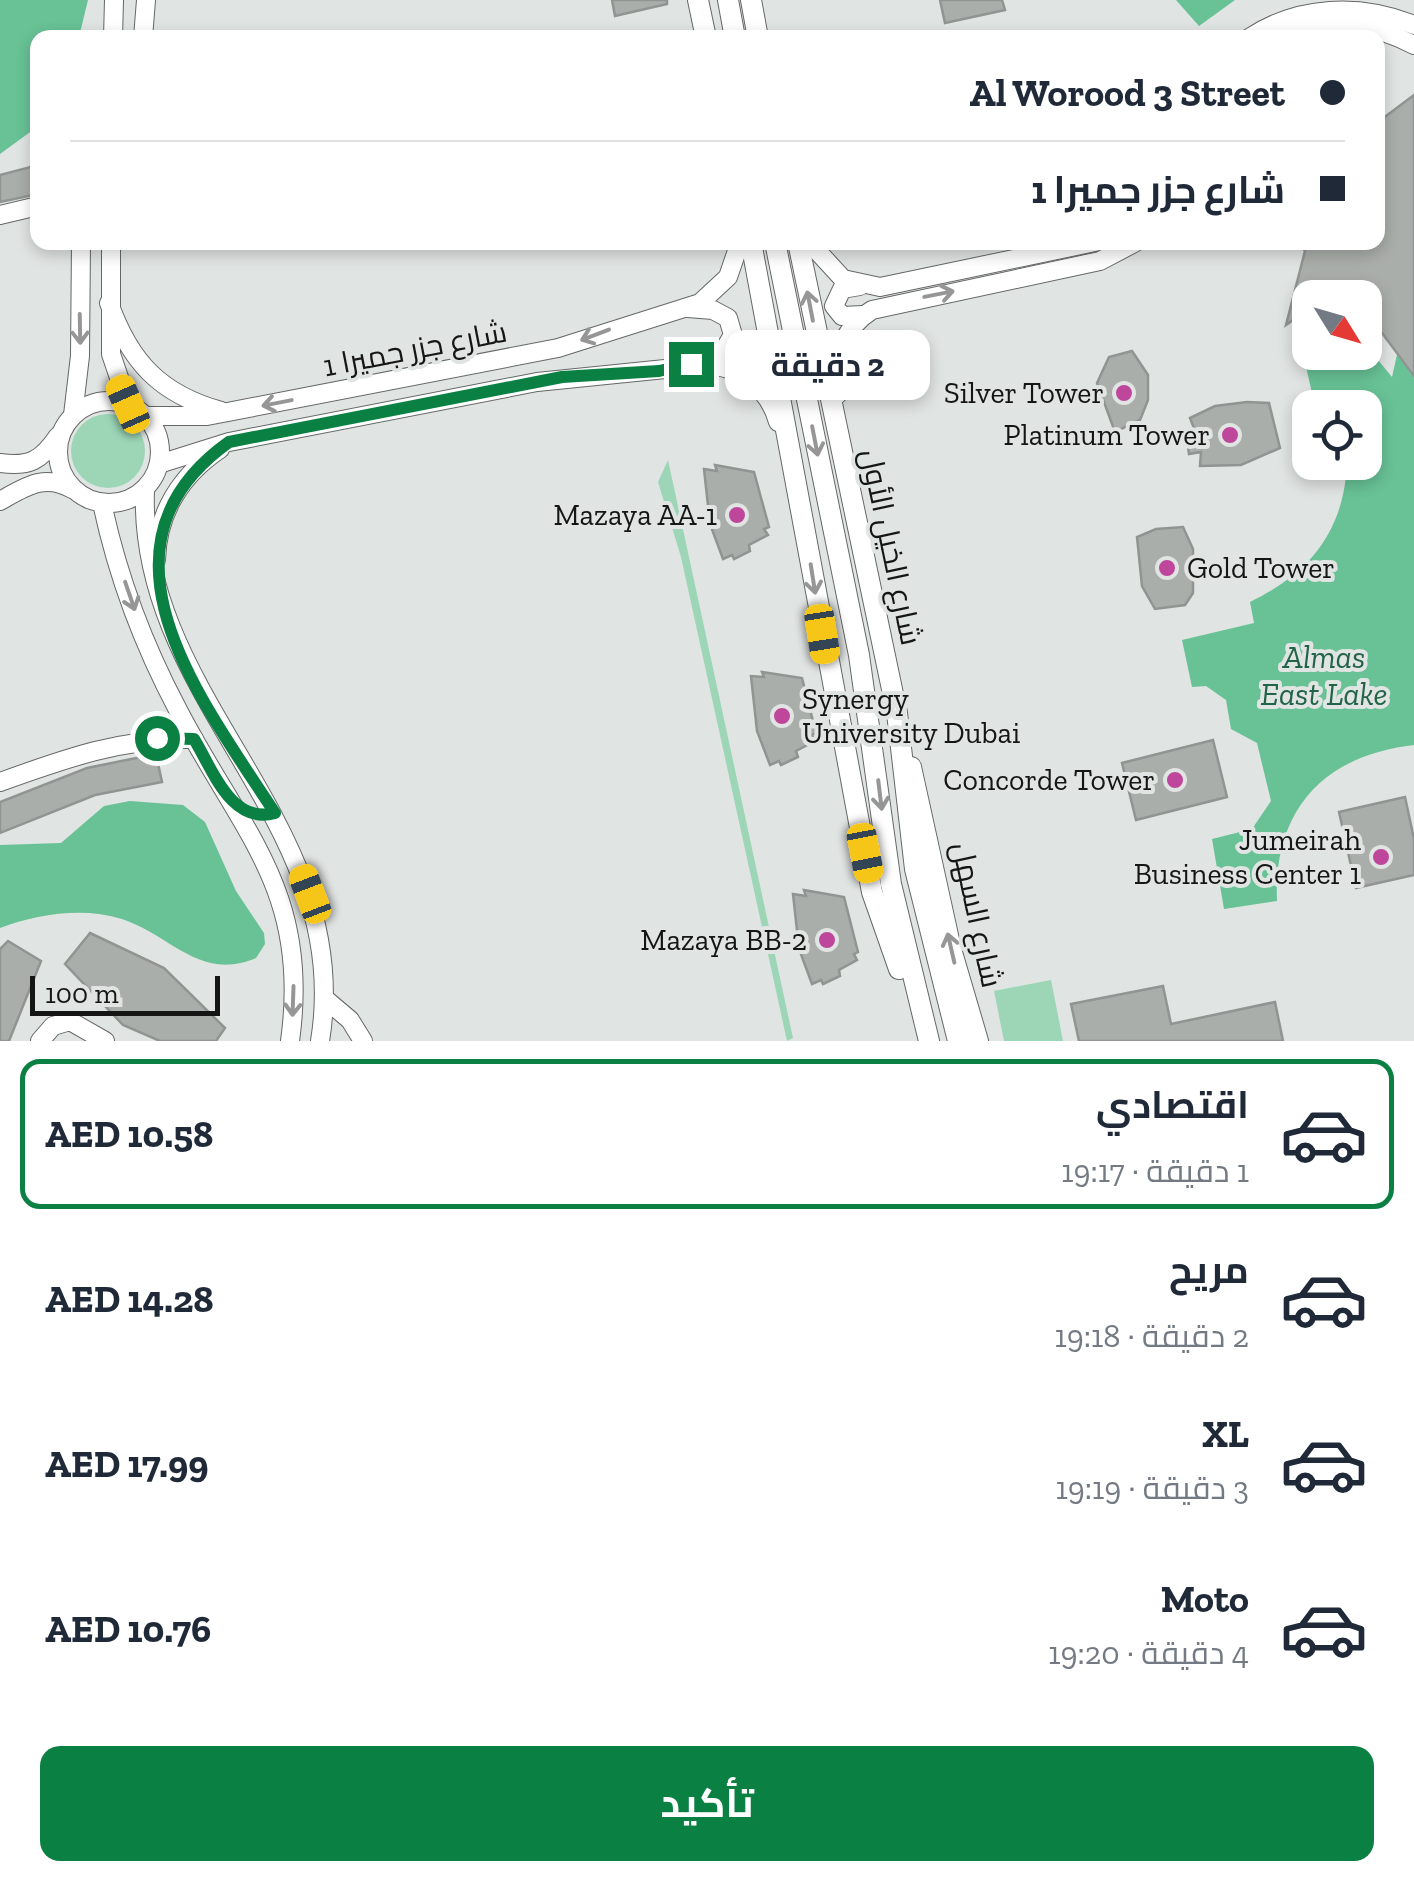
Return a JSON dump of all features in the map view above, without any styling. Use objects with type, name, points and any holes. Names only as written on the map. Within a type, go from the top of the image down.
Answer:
[{"type":"main road","points":[[698,0],[704,30]]},
{"type":"main road","points":[[728,0],[734,30]]},
{"type":"main road","points":[[751,0],[757,30]]},
{"type":"main road","points":[[754,250],[872,892],[882,930],[918,1001]]},
{"type":"main road","name":"شارع الخيل الأول","points":[[778,250],[859,655],[890,884],[928,1041]]},
{"type":"main road","name":"شارع الخيل الأول","points":[[800,250],[902,744],[916,870],[958,1041]]},
{"type":"main road","name":"شارع السهل","points":[[902,744],[920,798],[951,949],[978,1041]]},
{"type":"street","points":[[113,30],[114,0]]},
{"type":"street","points":[[144,30],[146,0]]},
{"type":"street","points":[[1264,30],[1287,18],[1335,10],[1377,13],[1414,25]]},
{"type":"street","points":[[1308,30],[1355,26],[1367,30]]},
{"type":"street","points":[[1385,36],[1414,45]]},
{"type":"street","points":[[0,215],[30,208]]},
{"type":"street","points":[[72,489],[58,460],[80,356],[81,250]]},
{"type":"street","points":[[112,250],[111,354],[128,404]]},
{"type":"street","points":[[688,308],[720,288],[737,250]]},
{"type":"street","points":[[816,250],[836,274],[860,286]]},
{"type":"street","points":[[1058,250],[890,286],[842,289],[834,306],[848,318],[864,315],[890,303],[1100,262],[1122,250]]},
{"type":"street","points":[[109,302],[128,348],[151,377],[181,398],[226,412]]},
{"type":"street","points":[[688,308],[721,312],[732,326],[724,350],[691,364]]},
{"type":"street","name":"شارع جزر جميرا 1","points":[[147,416],[187,418],[226,412],[538,354],[688,308]]},
{"type":"street","points":[[834,428],[839,410],[838,354],[864,315]]},
{"type":"street","points":[[691,364],[724,368],[762,389],[774,406],[784,447],[794,462]]},
{"type":"street","name":"شارع جزر جميرا 1","points":[[159,464],[229,442],[562,377],[659,371],[691,364]]},
{"type":"street","points":[[0,463],[20,466],[40,460],[68,422],[99,401],[128,404],[147,416],[156,431],[159,464],[145,490],[144,521],[155,581],[199,688],[275,813],[310,894],[323,959],[320,1041]]},
{"type":"street","points":[[155,581],[158,534],[172,499],[194,469],[229,442]]},
{"type":"street","points":[[0,501],[46,480],[102,503],[116,503],[145,490]]},
{"type":"street","points":[[102,503],[146,642],[177,710],[264,856],[282,908],[292,962],[290,1041]]},
{"type":"street","points":[[0,782],[86,752],[145,738],[164,728],[177,710]]},
{"type":"street","points":[[145,738],[194,739]]},
{"type":"street","points":[[237,808],[254,816],[275,813]]},
{"type":"street","points":[[324,998],[350,1020],[363,1041]]},
{"type":"street","points":[[40,1041],[53,1026],[70,1021],[105,1041]]},
{"type":"shaded area","points":[[108,414],[134,425],[145,451],[134,477],[108,488],[82,477],[71,451],[82,425]]},
{"type":"shaded area","points":[[668,460],[793,1038],[787,1041],[681,557],[658,482]]},
{"type":"shaded area","points":[[1051,980],[1063,1041],[1004,1041],[994,991]]},
{"type":"water","points":[[0,0],[88,0],[81,30],[30,30],[30,132],[0,154]]},
{"type":"water","points":[[1176,0],[1235,0],[1199,26]]},
{"type":"water","name":"Almas East Lake","points":[[1414,325],[1414,745],[1382,751],[1330,774],[1295,814],[1284,839],[1277,901],[1224,909],[1212,839],[1252,829],[1271,801],[1257,743],[1231,729],[1226,700],[1206,686],[1192,687],[1182,640],[1254,623],[1250,602],[1290,578],[1320,547],[1339,509],[1345,480],[1382,480],[1382,390],[1311,390],[1307,370],[1382,370],[1382,365],[1392,377],[1402,332]]},
{"type":"water","points":[[130,801],[183,805],[205,822],[236,891],[264,933],[265,944],[256,958],[236,964],[202,960],[140,926],[92,913],[45,916],[0,928],[0,845],[61,843],[104,806]]},
{"type":"building","points":[[612,0],[667,0],[667,4],[615,16]]},
{"type":"building","points":[[940,0],[1002,0],[1005,10],[945,23]]},
{"type":"building","points":[[1414,95],[1414,376],[1382,333],[1382,280],[1298,280],[1304,250],[1385,250],[1385,117]]},
{"type":"building","points":[[30,167],[30,196],[0,202],[0,175]]},
{"type":"building","name":"Silver Tower","points":[[1132,351],[1148,375],[1148,400],[1140,420],[1115,432],[1097,383],[1109,357]]},
{"type":"building","name":"Platinum Tower","points":[[1269,403],[1280,448],[1241,465],[1200,466],[1201,452],[1189,454],[1186,434],[1195,431],[1190,418],[1215,406]]},
{"type":"building","name":"Mazaya AA-1","points":[[715,465],[754,472],[769,527],[764,529],[768,535],[734,559],[732,555],[723,559],[710,524],[704,469],[717,471]]},
{"type":"building","name":"Gold Tower","points":[[1183,527],[1193,549],[1193,593],[1185,605],[1155,609],[1142,586],[1137,537],[1156,529]]},
{"type":"building","points":[[762,672],[802,678],[816,733],[812,735],[815,741],[796,751],[798,757],[781,765],[779,761],[770,765],[757,731],[751,676],[764,677]]},
{"type":"building","name":"Concorde Tower","points":[[1213,740],[1227,797],[1136,820],[1122,763]]},
{"type":"building","points":[[156,754],[162,782],[95,795],[0,833],[0,802],[87,768]]},
{"type":"building","name":"Jumeirah Business Center 1","points":[[1405,797],[1414,839],[1414,875],[1356,888],[1339,812]]},
{"type":"building","name":"Mazaya BB-2","points":[[804,890],[844,897],[858,952],[854,954],[857,960],[839,970],[840,976],[823,984],[821,980],[812,984],[799,949],[793,894],[806,896]]},
{"type":"building","points":[[90,933],[164,968],[225,1028],[216,1041],[160,1041],[123,1025],[65,964]]},
{"type":"building","points":[[8,941],[41,961],[9,1041],[0,1041],[0,949]]},
{"type":"building","points":[[1163,986],[1171,1024],[1275,1002],[1283,1041],[1079,1041],[1071,1004]]},
{"type":"place","name":"Silver Tower","points":[[1124,393]]},
{"type":"place","name":"Platinum Tower","points":[[1230,435]]},
{"type":"place","name":"Mazaya AA-1","points":[[737,515]]},
{"type":"place","name":"Gold Tower","points":[[1167,568]]},
{"type":"place","name":"Synergy University Dubai","points":[[782,716]]},
{"type":"place","name":"Concorde Tower","points":[[1175,780]]},
{"type":"place","name":"Jumeirah Business Center 1","points":[[1381,857]]},
{"type":"place","name":"Mazaya BB-2","points":[[827,940]]},
{"type":"route","points":[[157,738],[194,739],[237,808],[254,816],[275,813],[235,753],[199,688],[155,581],[158,534],[172,499],[194,469],[229,442],[562,377],[659,371],[691,364]]}]
